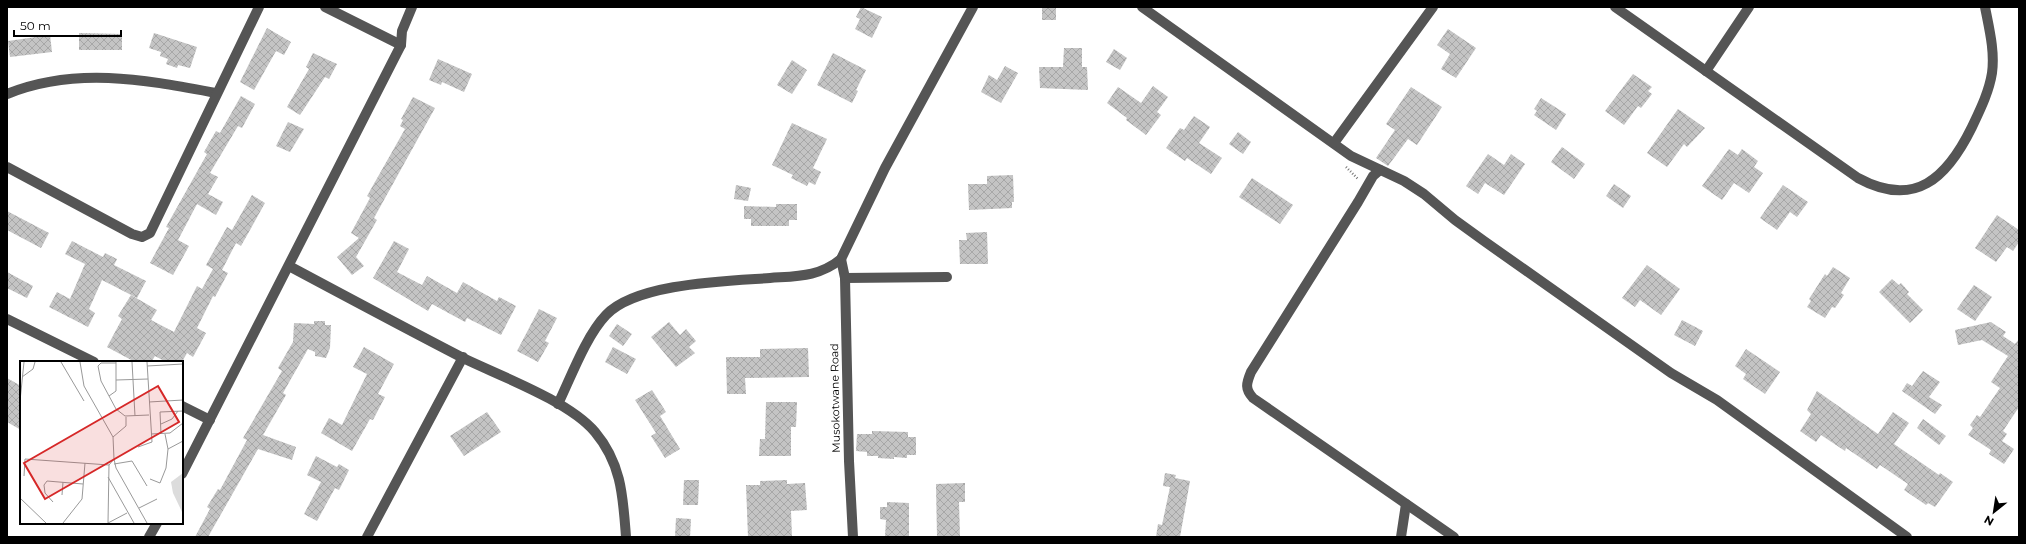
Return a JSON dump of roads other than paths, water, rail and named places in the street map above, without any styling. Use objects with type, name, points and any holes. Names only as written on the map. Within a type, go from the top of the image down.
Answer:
[{"type":"street","points":[[7,167],[122,229],[142,237],[150,233],[216,93],[259,7]]},
{"type":"street","points":[[325,7],[401,45]]},
{"type":"street","points":[[183,472],[401,45],[402,31],[412,7]]},
{"type":"street","points":[[558,404],[594,331],[606,315],[621,303],[671,288],[702,282],[811,274],[829,269],[841,259],[885,168],[973,7]]},
{"type":"street","points":[[1142,7],[1351,156],[1404,181],[1424,194],[1455,220],[1484,241],[1671,373],[1717,400],[1907,537]]},
{"type":"street","points":[[1334,143],[1433,7]]},
{"type":"street","points":[[1615,7],[1858,178],[1872,185],[1892,191],[1910,190],[1928,183],[1945,170],[1956,156],[1977,116],[1992,74],[1993,54],[1984,7]]},
{"type":"street","points":[[1706,71],[1749,7]]},
{"type":"street","points":[[7,94],[26,86],[56,79],[87,77],[132,79],[216,93]]},
{"type":"street","points":[[1380,170],[1373,176],[1351,214],[1250,372],[1246,382],[1247,391],[1253,398],[1454,537]]},
{"type":"street","name":"Musokotwane Road","points":[[841,259],[845,278],[849,461],[853,537]]},
{"type":"street","points":[[289,266],[463,357],[558,404],[579,417],[594,431],[607,449],[617,469],[623,490],[626,537]]},
{"type":"street","points":[[845,278],[947,277]]},
{"type":"street","points":[[7,319],[92,361]]},
{"type":"street","points":[[368,537],[463,357]]},
{"type":"street","points":[[183,406],[210,420]]},
{"type":"street","points":[[1401,537],[1406,504]]},
{"type":"street","points":[[149,537],[156,524]]}]
